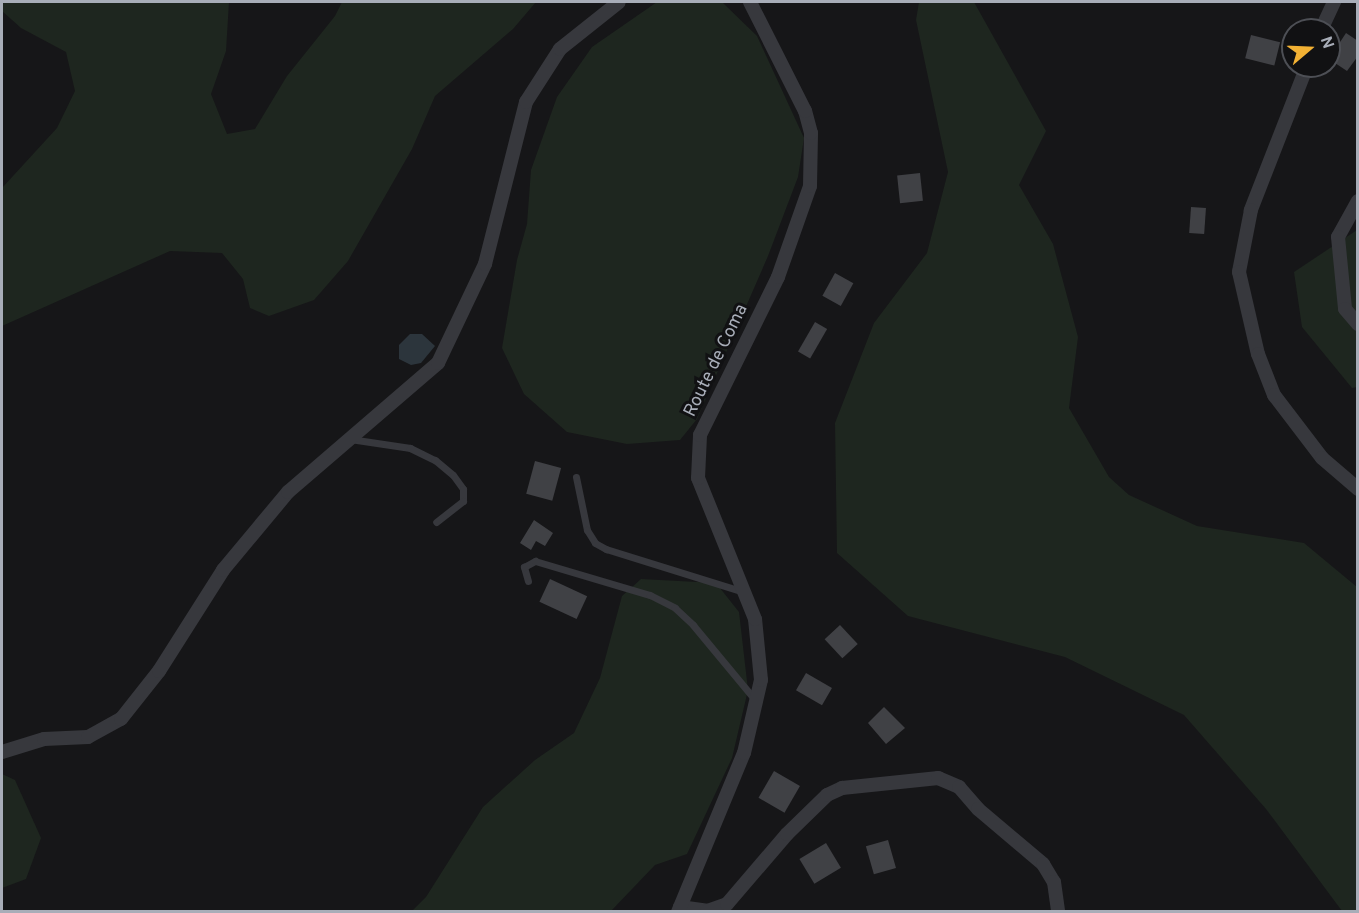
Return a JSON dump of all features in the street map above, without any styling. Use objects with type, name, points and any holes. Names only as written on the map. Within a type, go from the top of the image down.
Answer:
[{"type":"street","points":[[2,752],[44,739],[88,737],[121,719],[159,671],[224,570],[288,492],[438,363],[485,264],[526,102],[560,49],[619,2]]},
{"type":"street","name":"Route de Coma","points":[[679,909],[744,753],[761,680],[756,629],[744,592],[714,526],[698,478],[700,435],[778,277],[810,186],[812,133],[750,2]]},
{"type":"street","points":[[1327,18],[1334,2]]},
{"type":"street","points":[[1302,78],[1251,210],[1239,272],[1258,354],[1274,395],[1322,458],[1358,489]]},
{"type":"street","points":[[1358,201],[1338,237],[1345,309],[1358,324]]},
{"type":"street","points":[[679,909],[707,911],[727,904],[821,798],[842,788],[938,778],[959,787],[978,809],[1043,864],[1054,882],[1058,912]]},
{"type":"lane","points":[[350,439],[410,447],[435,460],[453,475],[463,489],[463,501],[436,522]]},
{"type":"lane","points":[[576,477],[587,530],[595,543],[606,549],[744,592]]},
{"type":"lane","points":[[528,581],[524,567],[535,561],[650,595],[675,608],[693,625],[756,701]]},
{"type":"shaded area","points":[[2,2],[229,2],[226,51],[211,94],[227,134],[255,129],[287,76],[335,16],[342,2],[536,2],[513,29],[435,96],[412,149],[348,261],[314,300],[269,316],[250,308],[243,279],[222,253],[170,251],[2,326],[2,188],[57,128],[75,91],[66,52],[21,28],[2,11]]},
{"type":"shaded area","points":[[657,2],[722,2],[757,36],[804,138],[798,177],[768,256],[697,419],[680,440],[627,444],[567,432],[524,394],[502,348],[517,260],[527,224],[531,170],[557,97],[592,47]]},
{"type":"shaded area","points":[[919,2],[974,2],[1046,131],[1019,185],[1053,244],[1078,337],[1069,408],[1109,477],[1129,495],[1197,526],[1304,543],[1357,587],[1357,911],[1342,911],[1266,809],[1184,715],[1065,657],[908,616],[837,553],[835,423],[874,323],[927,253],[948,172],[916,20]]},
{"type":"shaded area","points":[[1357,230],[1357,387],[1352,388],[1302,327],[1294,272]]},
{"type":"shaded area","points":[[410,334],[422,334],[435,346],[421,363],[411,365],[399,359],[399,345]]},
{"type":"shaded area","points":[[641,579],[716,583],[739,612],[748,690],[732,758],[687,854],[655,865],[611,911],[411,912],[426,897],[483,807],[535,760],[574,733],[600,678],[622,596]]},
{"type":"shaded area","points":[[2,774],[15,780],[41,838],[26,879],[2,888]]},
{"type":"building","points":[[1346,33],[1358,41],[1358,56],[1347,71],[1341,67],[1341,41]]},
{"type":"building","points":[[1251,35],[1280,42],[1274,66],[1245,58]]},
{"type":"building","points":[[920,173],[923,201],[900,203],[897,175]]},
{"type":"building","points":[[1191,207],[1206,208],[1204,234],[1189,233]]},
{"type":"building","points":[[835,273],[853,283],[841,306],[822,296]]},
{"type":"building","points":[[815,322],[827,329],[810,358],[798,351]]},
{"type":"building","points":[[535,461],[561,468],[552,501],[526,494]]},
{"type":"building","points":[[534,520],[553,533],[545,546],[536,541],[531,550],[520,543]]},
{"type":"building","points":[[550,579],[587,596],[577,619],[539,602]]},
{"type":"building","points":[[840,625],[858,644],[842,658],[825,639]]},
{"type":"building","points":[[806,673],[832,688],[822,705],[796,690]]},
{"type":"building","points":[[884,707],[905,728],[886,744],[868,723]]},
{"type":"building","points":[[774,771],[800,786],[784,813],[758,798]]},
{"type":"building","points":[[888,840],[896,868],[874,874],[866,846]]},
{"type":"building","points":[[826,843],[841,868],[814,884],[799,859]]}]
